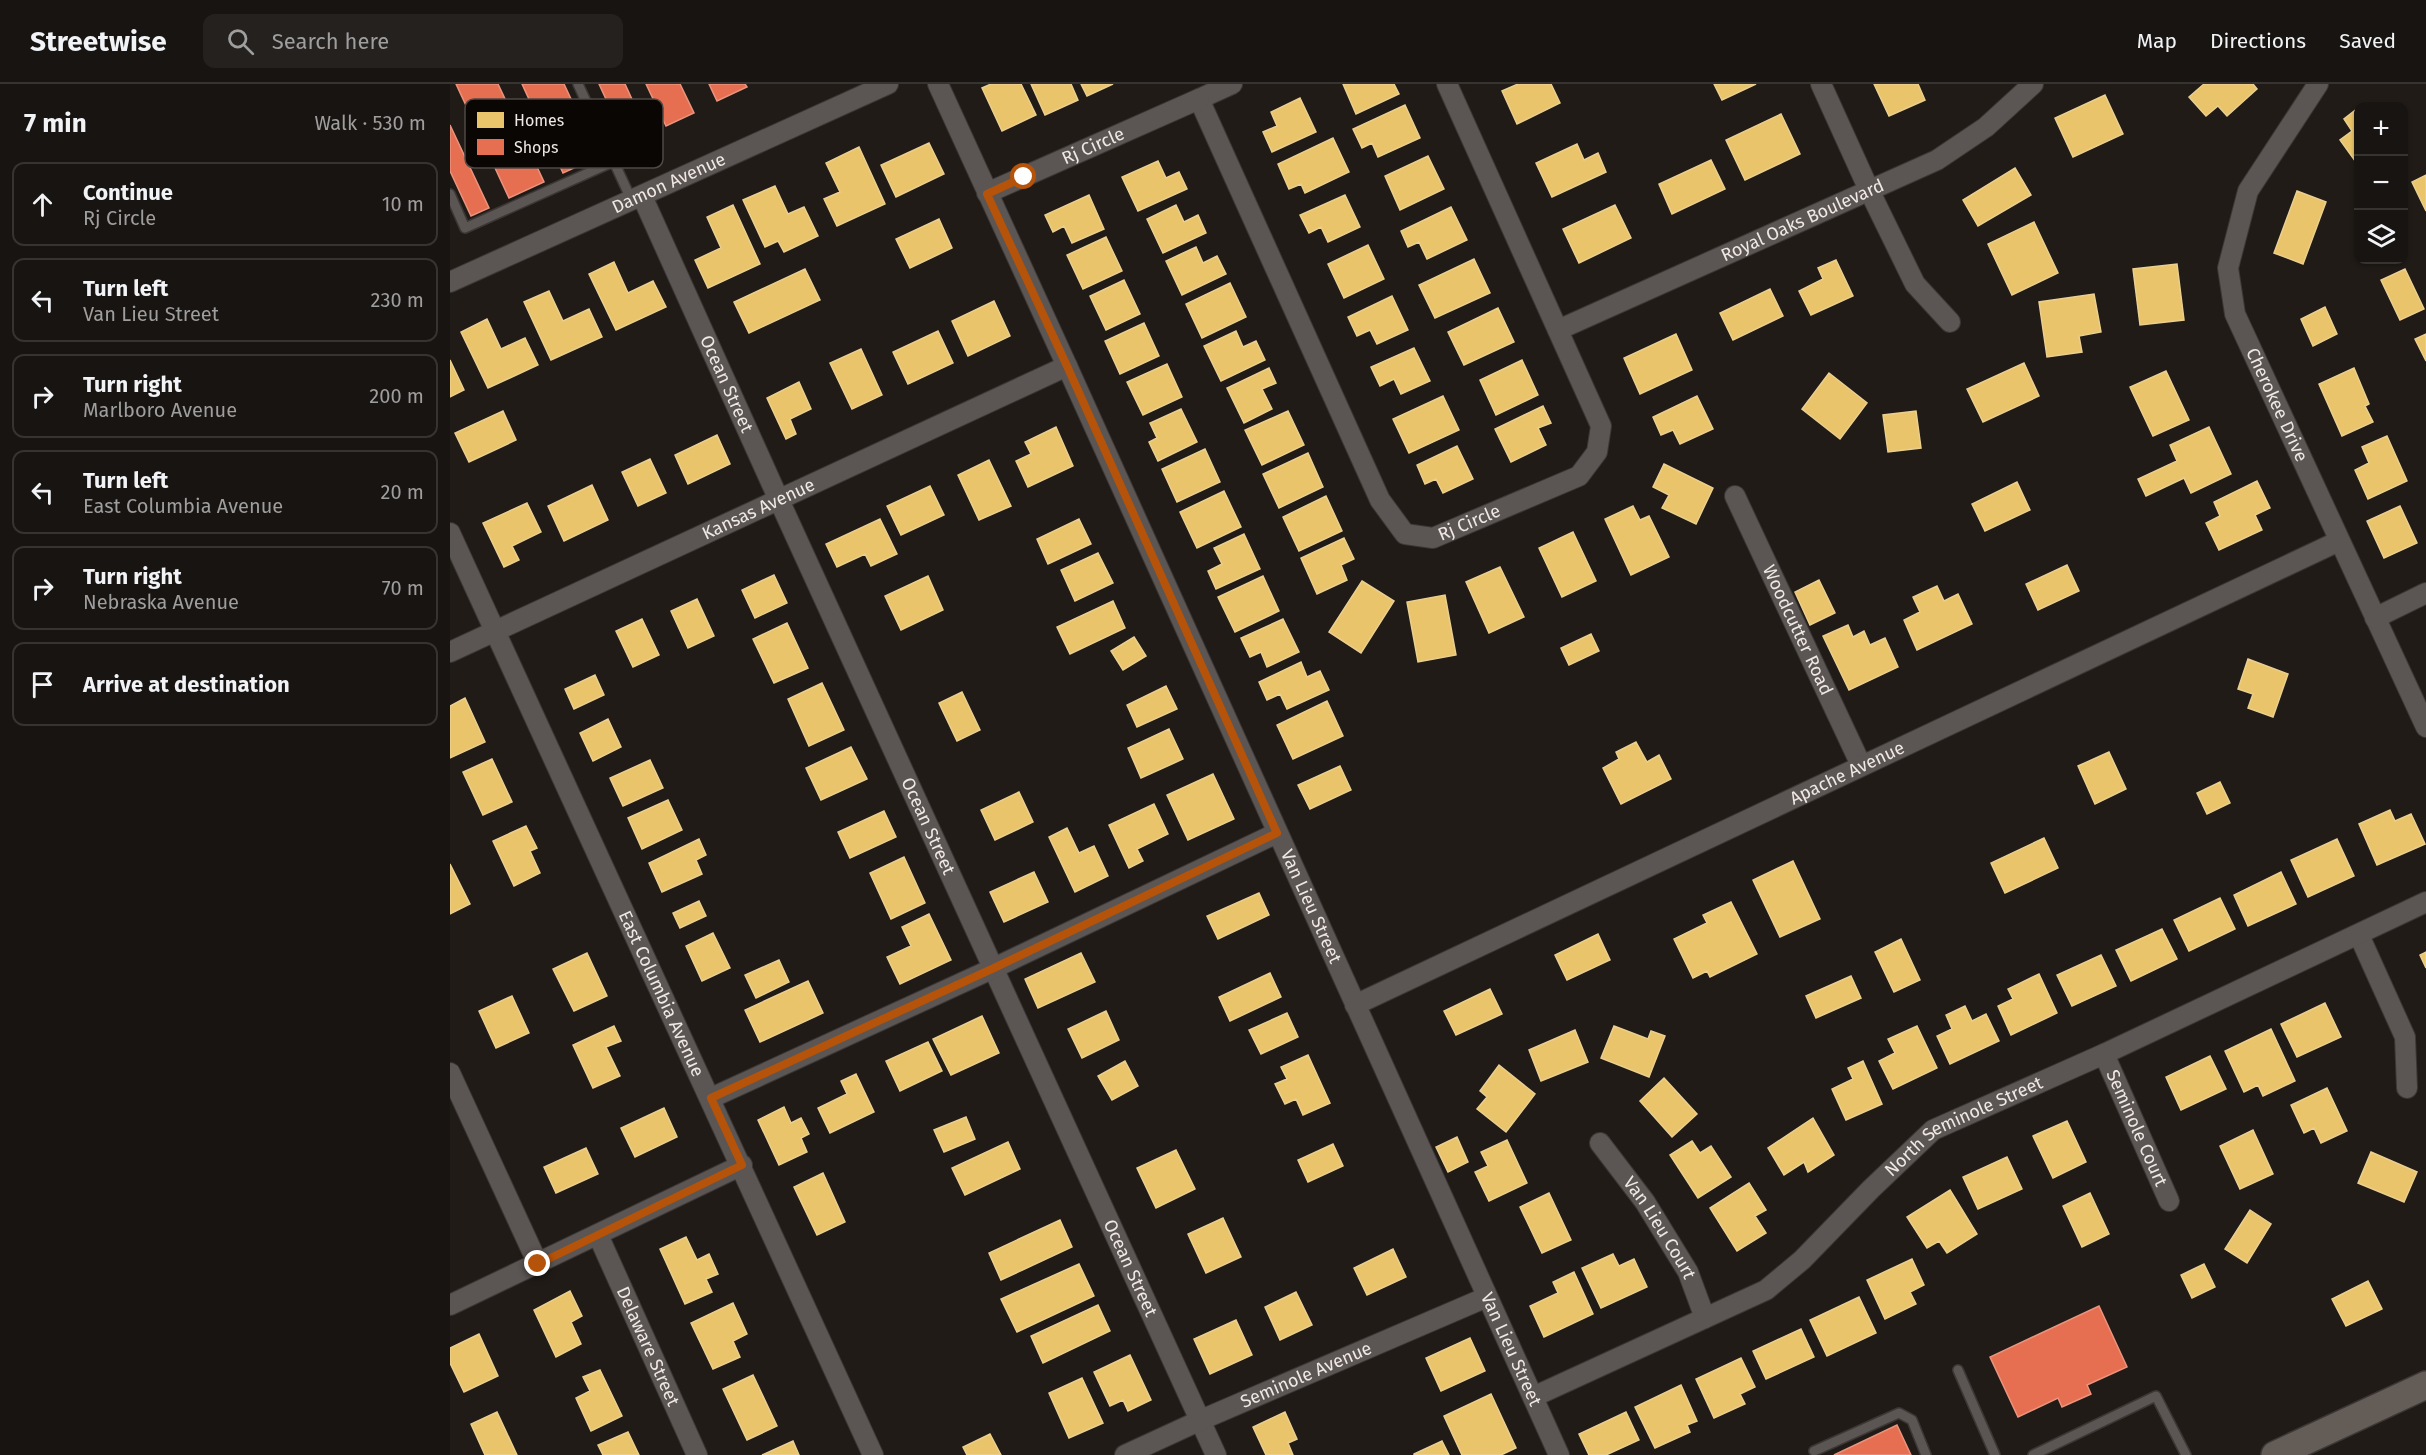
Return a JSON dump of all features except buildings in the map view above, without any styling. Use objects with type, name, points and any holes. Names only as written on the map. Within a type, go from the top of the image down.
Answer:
[{"type":"main road","points":[[2275,1455],[2426,1385]]},
{"type":"street","name":"Damon Avenue","points":[[450,282],[888,84]]},
{"type":"street","points":[[938,84],[987,194]]},
{"type":"street","name":"Rj Circle","points":[[987,194],[1232,84]]},
{"type":"street","name":"Rj Circle","points":[[1199,99],[1380,500],[1406,534],[1433,538],[1579,476],[1597,452],[1601,426],[1447,84]]},
{"type":"street","points":[[1821,84],[1915,284],[1950,322]]},
{"type":"street","name":"Royal Oaks Boulevard","points":[[1558,330],[1937,160],[1986,127],[2033,84]]},
{"type":"street","name":"Cherokee Drive","points":[[2318,84],[2248,191],[2228,267],[2235,314],[2426,727]]},
{"type":"street","name":"Van Lieu Street","points":[[987,194],[1067,366],[1559,1455]]},
{"type":"street","name":"Ocean Street","points":[[637,198],[994,968],[1216,1455]]},
{"type":"street","name":"Kansas Avenue","points":[[450,652],[1067,366]]},
{"type":"street","name":"Woodcutter Road","points":[[1735,496],[1861,765]]},
{"type":"street","name":"East Columbia Avenue","points":[[450,532],[873,1455]]},
{"type":"street","name":"Apache Avenue","points":[[1355,1005],[2339,541]]},
{"type":"street","points":[[2375,618],[2426,593]]},
{"type":"street","points":[[711,1098],[994,968],[1277,833]]},
{"type":"street","name":"North Seminole Street","points":[[1533,1397],[1766,1290],[1802,1260],[1933,1130],[2104,1054],[2426,902]]},
{"type":"street","points":[[2359,935],[2405,1037],[2407,1088]]},
{"type":"street","name":"Seminole Court","points":[[2104,1054],[2169,1201]]},
{"type":"street","points":[[450,1073],[538,1264]]},
{"type":"street","name":"Van Lieu Court","points":[[1600,1143],[1645,1202],[1688,1272],[1705,1318]]},
{"type":"street","points":[[450,1305],[742,1165]]},
{"type":"street","name":"Delaware Street","points":[[598,1235],[697,1455]]},
{"type":"street","name":"Seminole Avenue","points":[[1125,1455],[1487,1297]]},
{"type":"lane","points":[[578,84],[585,99]]},
{"type":"lane","points":[[450,194],[465,228],[599,168]]},
{"type":"lane","points":[[619,168],[637,198]]},
{"type":"lane","points":[[1958,1370],[1995,1455]]},
{"type":"lane","points":[[2033,1455],[2156,1396],[2186,1455]]},
{"type":"lane","points":[[1814,1451],[1899,1413],[1912,1420],[1926,1455]]},
{"type":"route","points":[[538,1264],[742,1165],[711,1098],[994,968],[1277,833],[987,194],[1024,177]]}]
